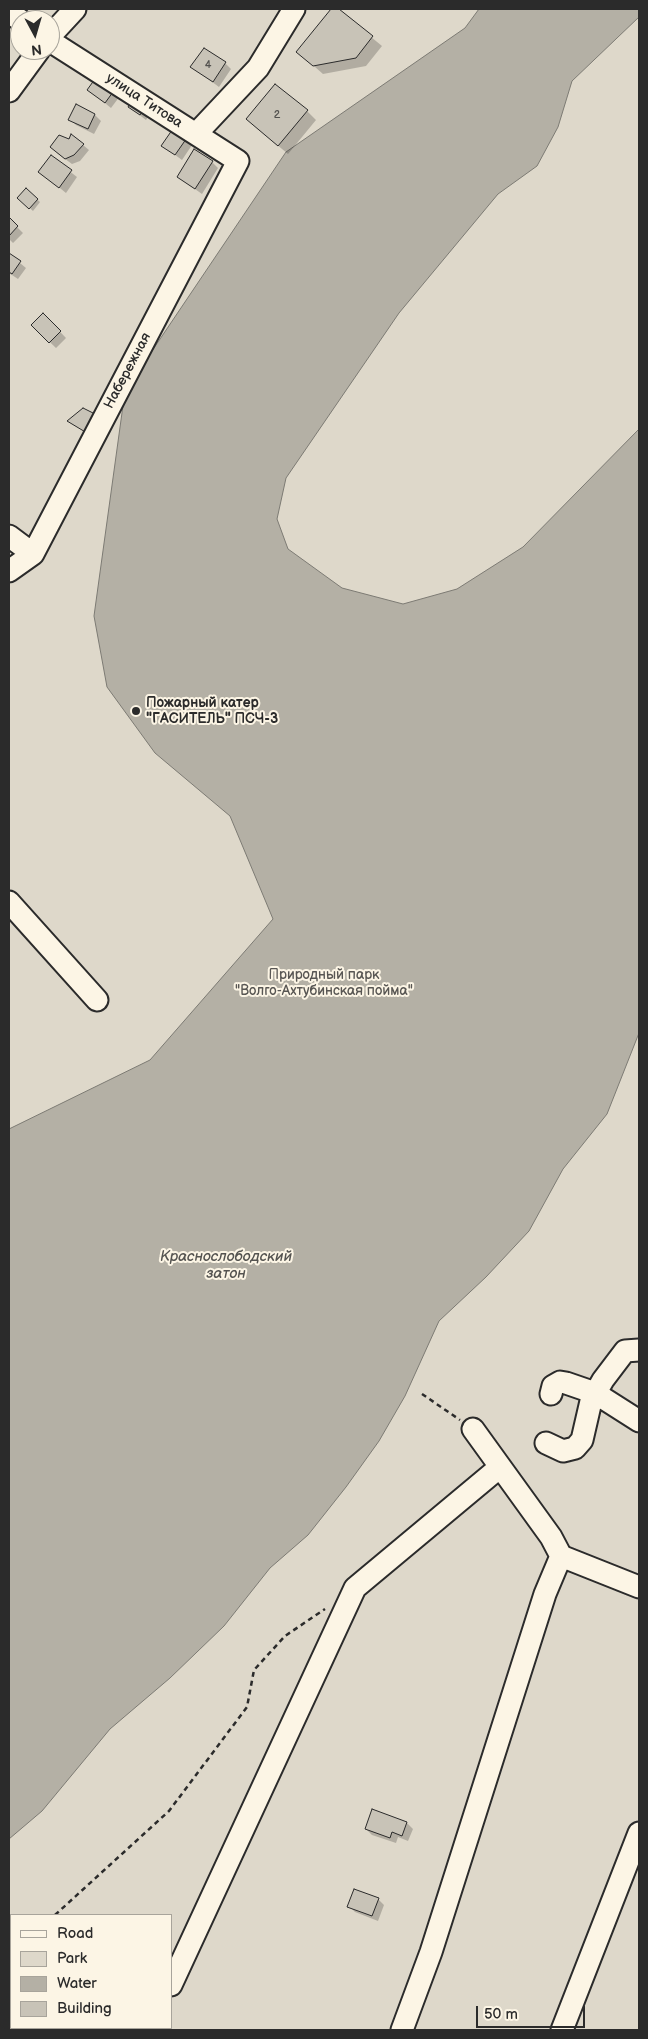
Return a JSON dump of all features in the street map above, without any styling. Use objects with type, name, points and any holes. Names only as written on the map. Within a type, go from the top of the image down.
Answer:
[{"type":"street","points":[[60,25],[75,9]]},
{"type":"street","points":[[196,134],[258,68],[294,9]]},
{"type":"street","name":"улица Титова","points":[[60,47],[238,161]]},
{"type":"street","points":[[9,91],[32,60]]},
{"type":"street","name":"Набережная","points":[[9,571],[33,554],[238,161]]},
{"type":"street","points":[[9,536],[33,554]]},
{"type":"street","points":[[9,902],[96,1000]]},
{"type":"street","points":[[546,1443],[563,1451],[575,1448],[582,1440],[591,1401],[603,1380],[625,1351],[639,1350]]},
{"type":"street","points":[[551,1394],[553,1386],[560,1382],[595,1393],[639,1421]]},
{"type":"street","points":[[474,1429],[551,1538],[561,1556],[639,1587]]},
{"type":"street","points":[[172,1983],[355,1588],[500,1467]]},
{"type":"street","points":[[402,2030],[431,1952],[545,1594],[561,1556]]},
{"type":"street","points":[[562,2030],[639,1833]]},
{"type":"path","points":[[422,1394],[474,1429]]},
{"type":"path","points":[[56,1914],[169,1811],[248,1707],[254,1670],[285,1636],[332,1604]]},
{"type":"green space","name":"Природный парк \"Волго-Ахтубинская пойма\"","points":[[9,9],[639,9],[639,2030],[9,2030]]},
{"type":"water","name":"Краснослободский затон","points":[[479,9],[639,9],[639,17],[572,81],[558,127],[537,166],[498,194],[399,313],[286,478],[277,519],[288,549],[342,588],[403,604],[457,589],[523,547],[639,429],[639,1033],[607,1114],[563,1169],[529,1231],[486,1277],[439,1321],[405,1396],[379,1441],[346,1487],[308,1535],[270,1568],[224,1626],[170,1678],[110,1729],[42,1811],[9,1839],[9,1129],[150,1060],[273,919],[230,816],[155,753],[107,687],[94,616],[125,391],[286,152],[465,28]]},
{"type":"building","points":[[331,9],[339,9],[373,36],[356,58],[313,66],[296,52]]},
{"type":"building","points":[[204,48],[226,62],[213,82],[190,67]]},
{"type":"building","points":[[103,68],[121,81],[105,103],[87,90]]},
{"type":"building","points":[[275,84],[308,110],[278,146],[246,119]]},
{"type":"building","points":[[136,92],[149,99],[140,115],[128,107]]},
{"type":"building","points":[[76,104],[95,114],[88,129],[68,120]]},
{"type":"building","points":[[177,123],[191,132],[175,155],[161,146]]},
{"type":"building","points":[[71,134],[84,144],[74,155],[65,159],[50,147],[59,135],[69,139]]},
{"type":"building","points":[[194,149],[213,161],[195,189],[177,177]]},
{"type":"building","points":[[51,155],[72,170],[59,188],[38,172]]},
{"type":"building","points":[[26,188],[38,199],[29,209],[17,198]]},
{"type":"building","points":[[9,217],[18,226],[9,236]]},
{"type":"building","points":[[9,253],[21,261],[12,274],[9,272]]},
{"type":"building","points":[[43,313],[61,331],[49,343],[31,325]]},
{"type":"building","points":[[83,408],[99,416],[87,433],[67,421]]},
{"type":"building","points":[[372,1809],[407,1822],[402,1836],[392,1832],[390,1838],[365,1829]]},
{"type":"building","points":[[354,1889],[379,1898],[372,1916],[347,1907]]},
{"type":"place","name":"Пожарный катер \"ГАСИТЕЛЬ\" ПСЧ-3","points":[[136,711]]}]
